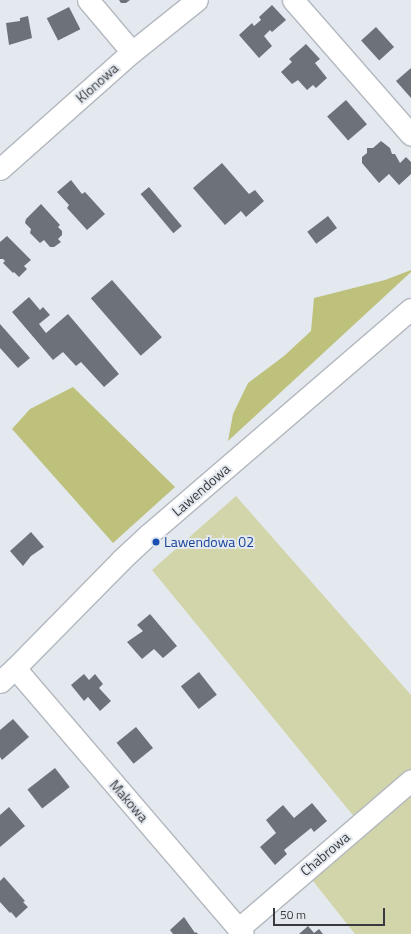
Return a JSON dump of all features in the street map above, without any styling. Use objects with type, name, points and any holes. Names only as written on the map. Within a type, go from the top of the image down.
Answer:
[{"type":"street","points":[[88,0],[132,52]]},
{"type":"street","name":"Klonowa","points":[[0,170],[132,52],[197,0]]},
{"type":"street","points":[[293,0],[411,135]]},
{"type":"street","name":"Lawendowa","points":[[0,682],[121,560],[411,309]]},
{"type":"street","name":"Makowa","points":[[15,668],[241,931]]},
{"type":"street","name":"Chabrowa","points":[[241,931],[411,780]]},
{"type":"green space","points":[[411,270],[411,272],[228,441],[233,414],[248,383],[284,356],[311,331],[314,298],[385,280]]},
{"type":"green space","points":[[73,387],[175,487],[113,543],[12,429],[30,409]]},
{"type":"green space","points":[[236,496],[411,695],[411,934],[355,934],[305,871],[360,824],[152,570]]},
{"type":"building","points":[[119,0],[130,0],[126,3],[121,3]]},
{"type":"building","points":[[272,5],[286,20],[272,32],[270,30],[264,36],[272,46],[259,58],[239,35],[252,23],[254,26],[261,20],[259,17]]},
{"type":"building","points":[[69,7],[80,29],[58,41],[47,18]]},
{"type":"building","points":[[28,16],[32,38],[9,45],[6,23],[20,21],[20,18]]},
{"type":"building","points":[[376,27],[394,47],[379,60],[361,40]]},
{"type":"building","points":[[306,44],[320,59],[315,63],[327,78],[316,88],[313,85],[307,90],[298,80],[292,84],[281,72],[292,62],[289,59]]},
{"type":"building","points":[[411,68],[411,98],[396,81]]},
{"type":"building","points":[[346,100],[367,124],[348,141],[327,116]]},
{"type":"building","points":[[381,141],[390,148],[392,154],[395,154],[400,163],[406,157],[411,162],[411,174],[399,185],[389,174],[379,183],[362,163],[362,157],[367,153],[367,148],[373,148]]},
{"type":"building","points":[[222,163],[249,194],[255,190],[264,201],[246,217],[241,211],[225,225],[193,188]]},
{"type":"building","points":[[71,180],[82,194],[85,192],[105,214],[87,230],[67,208],[69,205],[57,192]]},
{"type":"building","points":[[149,187],[182,226],[173,233],[141,194]]},
{"type":"building","points":[[41,204],[60,225],[58,227],[62,231],[62,235],[58,239],[61,242],[54,247],[50,247],[44,240],[40,243],[30,233],[31,229],[25,223],[26,219]]},
{"type":"building","points":[[328,216],[337,228],[316,244],[307,232]]},
{"type":"building","points":[[7,236],[31,260],[24,266],[27,269],[19,277],[3,263],[5,261],[3,259],[0,259],[0,242]]},
{"type":"building","points":[[112,280],[162,337],[141,356],[91,298]]},
{"type":"building","points":[[29,297],[40,310],[43,307],[50,315],[39,324],[46,333],[68,314],[119,374],[104,387],[81,362],[76,366],[63,352],[53,360],[12,312]]},
{"type":"building","points":[[0,324],[30,358],[18,368],[0,348]]},
{"type":"building","points":[[31,532],[44,547],[31,556],[23,566],[10,551]]},
{"type":"building","points":[[150,614],[177,646],[163,658],[154,649],[142,659],[127,642],[143,631],[137,625]]},
{"type":"building","points":[[199,672],[217,695],[199,709],[181,686]]},
{"type":"building","points":[[84,674],[89,680],[95,674],[103,684],[99,688],[111,701],[100,711],[88,697],[84,701],[71,685]]},
{"type":"building","points":[[13,719],[29,737],[2,760],[0,757],[0,730]]},
{"type":"building","points":[[136,727],[153,748],[134,764],[117,743]]},
{"type":"building","points":[[55,768],[70,787],[42,808],[27,790]]},
{"type":"building","points":[[312,803],[327,821],[314,832],[311,828],[284,850],[287,854],[275,865],[260,847],[276,833],[266,820],[283,805],[294,818]]},
{"type":"building","points":[[9,807],[25,826],[0,847],[0,815]]},
{"type":"building","points":[[4,877],[25,901],[23,902],[28,907],[16,918],[0,902],[0,881]]},
{"type":"building","points":[[184,917],[195,933],[196,932],[198,934],[173,934],[170,930]]},
{"type":"building","points":[[308,926],[314,933],[319,929],[323,934],[299,934]]},
{"type":"place","name":"Lawendowa 02","points":[[156,542]]}]
